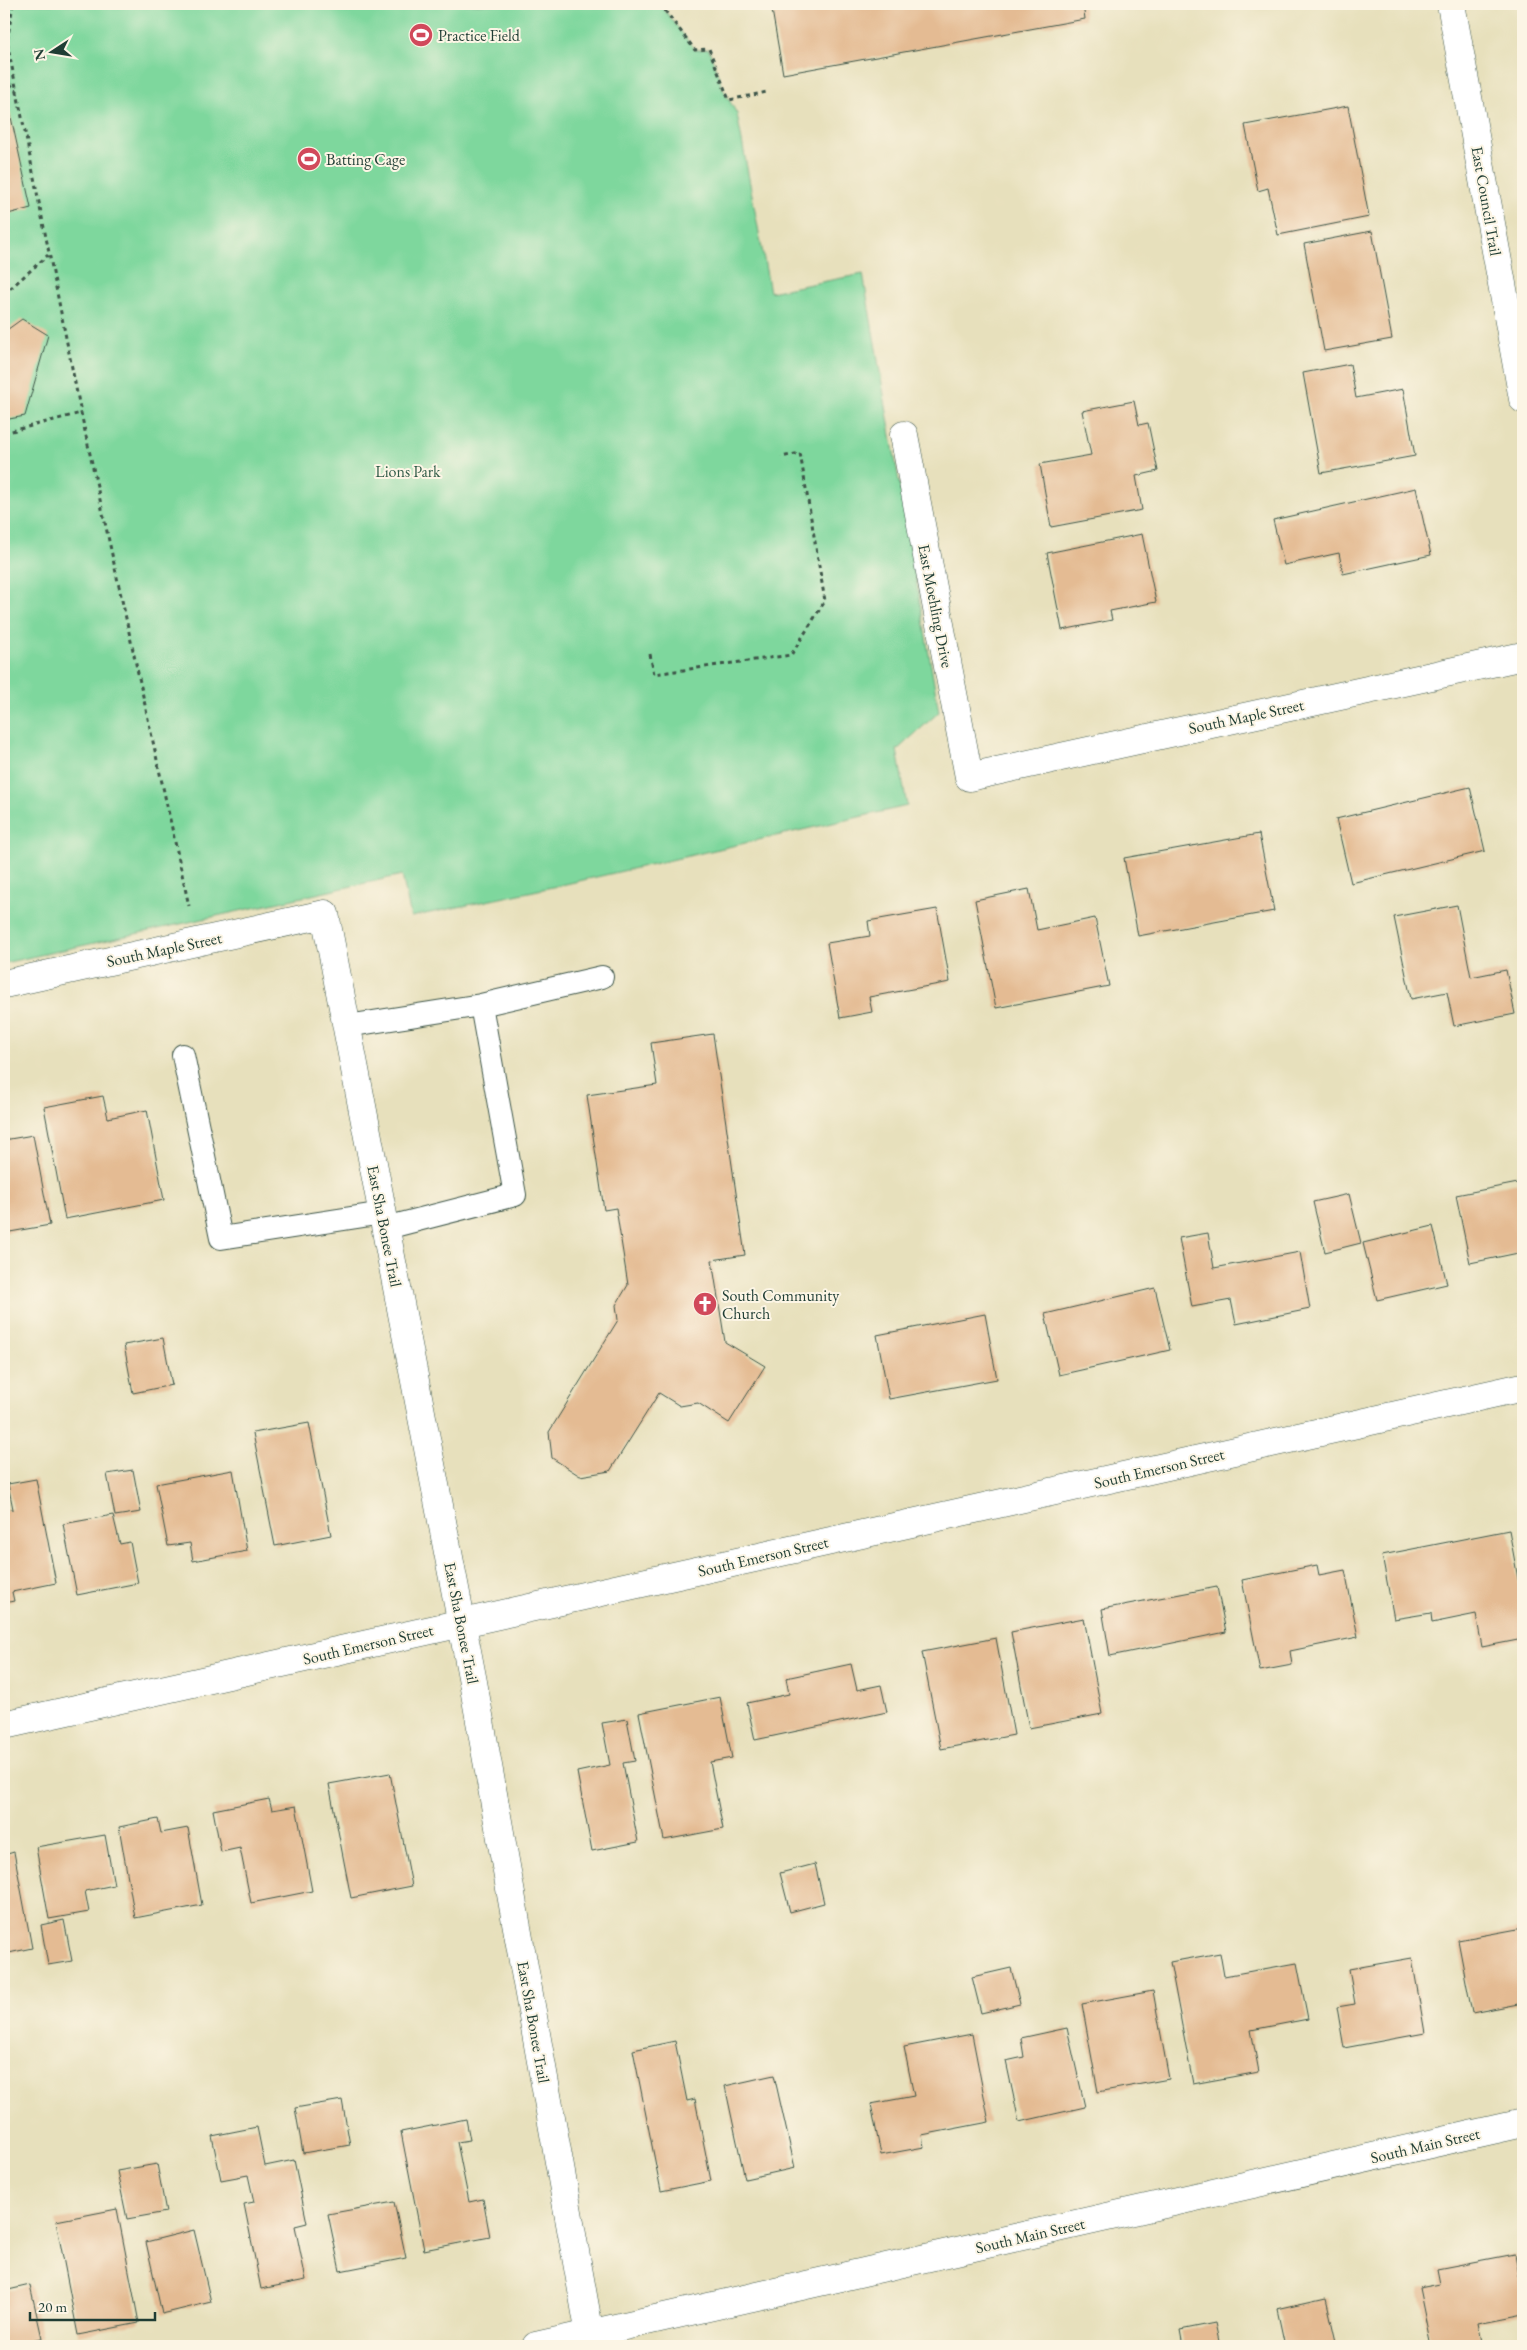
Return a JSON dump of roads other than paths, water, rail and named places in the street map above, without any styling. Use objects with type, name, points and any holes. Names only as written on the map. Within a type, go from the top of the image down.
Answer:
[{"type":"street","name":"East Council Trail","points":[[1451,4],[1523,399]]},
{"type":"street","name":"East Moehling Drive","points":[[904,435],[969,777]]},
{"type":"street","name":"South Maple Street","points":[[969,777],[1523,656]]},
{"type":"street","name":"South Maple Street","points":[[4,984],[325,914]]},
{"type":"street","name":"East Sha Bonee Trail","points":[[325,914],[462,1624],[591,2340]]},
{"type":"street","name":"South Emerson Street","points":[[4,1725],[1523,1387]]},
{"type":"street","name":"South Main Street","points":[[536,2346],[591,2340],[1523,2123]]},
{"type":"lane","points":[[347,1026],[481,1005],[602,977]]},
{"type":"lane","points":[[182,1055],[221,1238],[384,1220],[515,1195],[481,1005]]},
{"type":"place","name":"Practice Field","points":[[421,35]]},
{"type":"place","name":"Batting Cage","points":[[309,159]]},
{"type":"place","name":"South Community Church","points":[[705,1304]]},
{"type":"park label","name":"Lions Park","points":[[408,471]]}]
